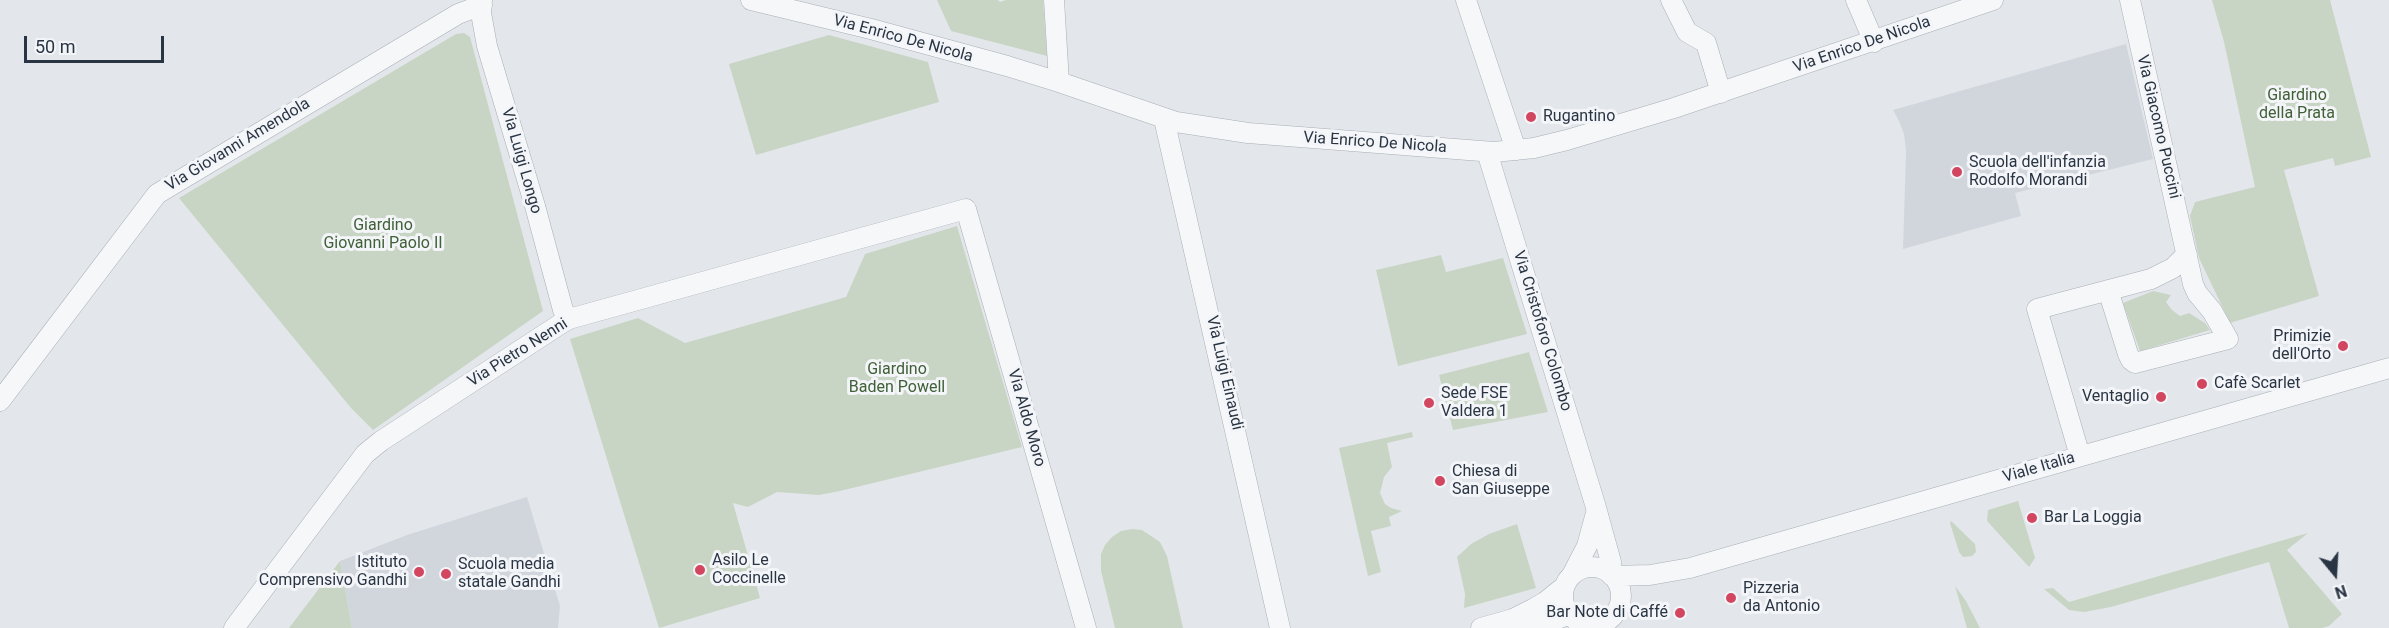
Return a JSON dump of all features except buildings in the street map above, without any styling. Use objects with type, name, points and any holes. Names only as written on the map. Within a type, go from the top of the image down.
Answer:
[{"type":"street","name":"Via Enrico De Nicola","points":[[751,0],[871,29],[1059,82],[1164,119],[1213,129],[1248,133],[1487,152],[1516,150],[1567,140],[1721,93],[1993,0]]},
{"type":"street","points":[[1054,0],[1059,82]]},
{"type":"street","points":[[1466,0],[1516,150]]},
{"type":"street","points":[[1671,0],[1687,32],[1706,44],[1721,93]]},
{"type":"street","points":[[1856,0],[1874,42]]},
{"type":"street","name":"Via Giacomo Puccini","points":[[2130,0],[2197,293]]},
{"type":"street","name":"Via Luigi Longo","points":[[482,3],[487,46],[535,206],[563,310],[569,319]]},
{"type":"street","name":"Via Giovanni Amendola","points":[[0,401],[157,194],[458,14],[482,3]]},
{"type":"street","name":"Via Luigi Einaudi","points":[[1164,119],[1281,628]]},
{"type":"street","name":"Via Cristoforo Colombo","points":[[1487,152],[1597,510],[1611,562],[1611,575]]},
{"type":"street","name":"Via Pietro Nenni","points":[[234,628],[365,454],[381,441],[569,319],[966,209]]},
{"type":"street","name":"Via Aldo Moro","points":[[966,209],[1086,628]]},
{"type":"street","points":[[2080,456],[2037,309],[2151,279],[2173,268],[2187,254]]},
{"type":"street","points":[[2108,290],[2131,360],[2140,363],[2228,339],[2212,311],[2197,293],[2174,281],[2151,279]]},
{"type":"street","name":"Viale Italia","points":[[1621,599],[1656,581],[1690,568],[2389,368]]},
{"type":"street","points":[[1571,620],[1563,602],[1569,580],[1587,546],[1597,510]]},
{"type":"street","points":[[1481,628],[1511,620],[1545,602],[1583,569],[1593,568],[1611,575],[1620,588],[1621,599],[1616,612],[1602,625],[1587,625],[1571,620],[1511,620]]},
{"type":"street","name":"Viale Italia","points":[[1611,575],[1650,575],[1690,568]]},
{"type":"shaded area","points":[[2126,44],[2153,159],[2015,193],[2021,216],[1903,249],[1906,151],[1904,134],[1893,110]]},
{"type":"shaded area","name":"Scuola media statale Gandhi","points":[[527,497],[560,606],[558,628],[352,628],[340,561],[407,535]]},
{"type":"green space","points":[[937,0],[998,0],[1000,2],[1043,0],[1047,56],[951,31]]},
{"type":"green space","name":"Giardino della Prata","points":[[2212,0],[2330,0],[2371,157],[2335,166],[2333,158],[2284,170],[2319,296],[2230,323],[2199,258],[2190,216],[2195,202],[2255,187],[2224,42]]},
{"type":"green space","name":"Giardino Giovanni Paolo II","points":[[464,33],[470,37],[543,311],[373,430],[351,408],[179,198],[456,34]]},
{"type":"green space","points":[[829,35],[928,62],[939,102],[756,155],[729,64]]},
{"type":"green space","name":"Giardino Baden Powell","points":[[957,226],[1022,447],[840,491],[819,495],[777,492],[748,507],[733,503],[760,598],[659,628],[570,339],[638,318],[685,343],[846,297],[865,254]]},
{"type":"green space","points":[[1441,255],[1446,272],[1503,258],[1527,334],[1398,366],[1376,270]]},
{"type":"green space","points":[[2153,291],[2171,295],[2166,302],[2172,310],[2180,316],[2189,313],[2205,323],[2210,330],[2140,351],[2123,303]]},
{"type":"green space","points":[[1529,352],[1548,412],[1453,430],[1439,375]]},
{"type":"green space","points":[[1412,432],[1413,437],[1387,443],[1392,467],[1384,477],[1380,493],[1385,504],[1402,511],[1389,517],[1391,526],[1371,531],[1381,572],[1368,576],[1339,448]]},
{"type":"green space","points":[[2018,501],[2035,558],[2029,567],[1987,521],[1988,510]]},
{"type":"green space","points":[[1951,521],[1975,544],[1976,552],[1972,556],[1963,557],[1959,552]]},
{"type":"green space","points":[[1517,524],[1536,588],[1464,608],[1465,594],[1457,557],[1471,544],[1489,534]]},
{"type":"green space","points":[[1142,530],[1160,542],[1167,556],[1183,628],[1115,628],[1101,571],[1101,554],[1112,537],[1121,531]]},
{"type":"green space","points":[[2308,533],[2287,550],[2342,614],[2329,626],[2322,628],[2289,628],[2269,562],[2111,607],[2084,612],[2069,610],[2044,589],[2053,588],[2069,602]]},
{"type":"green space","points":[[340,561],[352,628],[289,628]]},
{"type":"green space","points":[[1955,586],[1966,601],[1980,628],[1967,628]]},
{"type":"place","name":"Rugantino","points":[[1531,117]]},
{"type":"place","name":"Scuola dell'infanzia Rodolfo Morandi","points":[[1957,172]]},
{"type":"place","name":"Primizie dell'Orto","points":[[2343,346]]},
{"type":"place","name":"Cafè Scarlet","points":[[2202,384]]},
{"type":"place","name":"Ventaglio","points":[[2161,397]]},
{"type":"place","name":"Sede FSE Valdera 1","points":[[1429,403]]},
{"type":"place","name":"Chiesa di San Giuseppe","points":[[1440,481]]},
{"type":"place","name":"Bar La Loggia","points":[[2032,518]]},
{"type":"place","name":"Asilo Le Coccinelle","points":[[700,570]]},
{"type":"place","name":"Istituto Comprensivo Gandhi","points":[[419,572]]},
{"type":"place","name":"Scuola media statale Gandhi","points":[[446,574]]},
{"type":"place","name":"Pizzeria da Antonio","points":[[1731,598]]},
{"type":"place","name":"Bar Note di Caffé","points":[[1680,613]]}]
